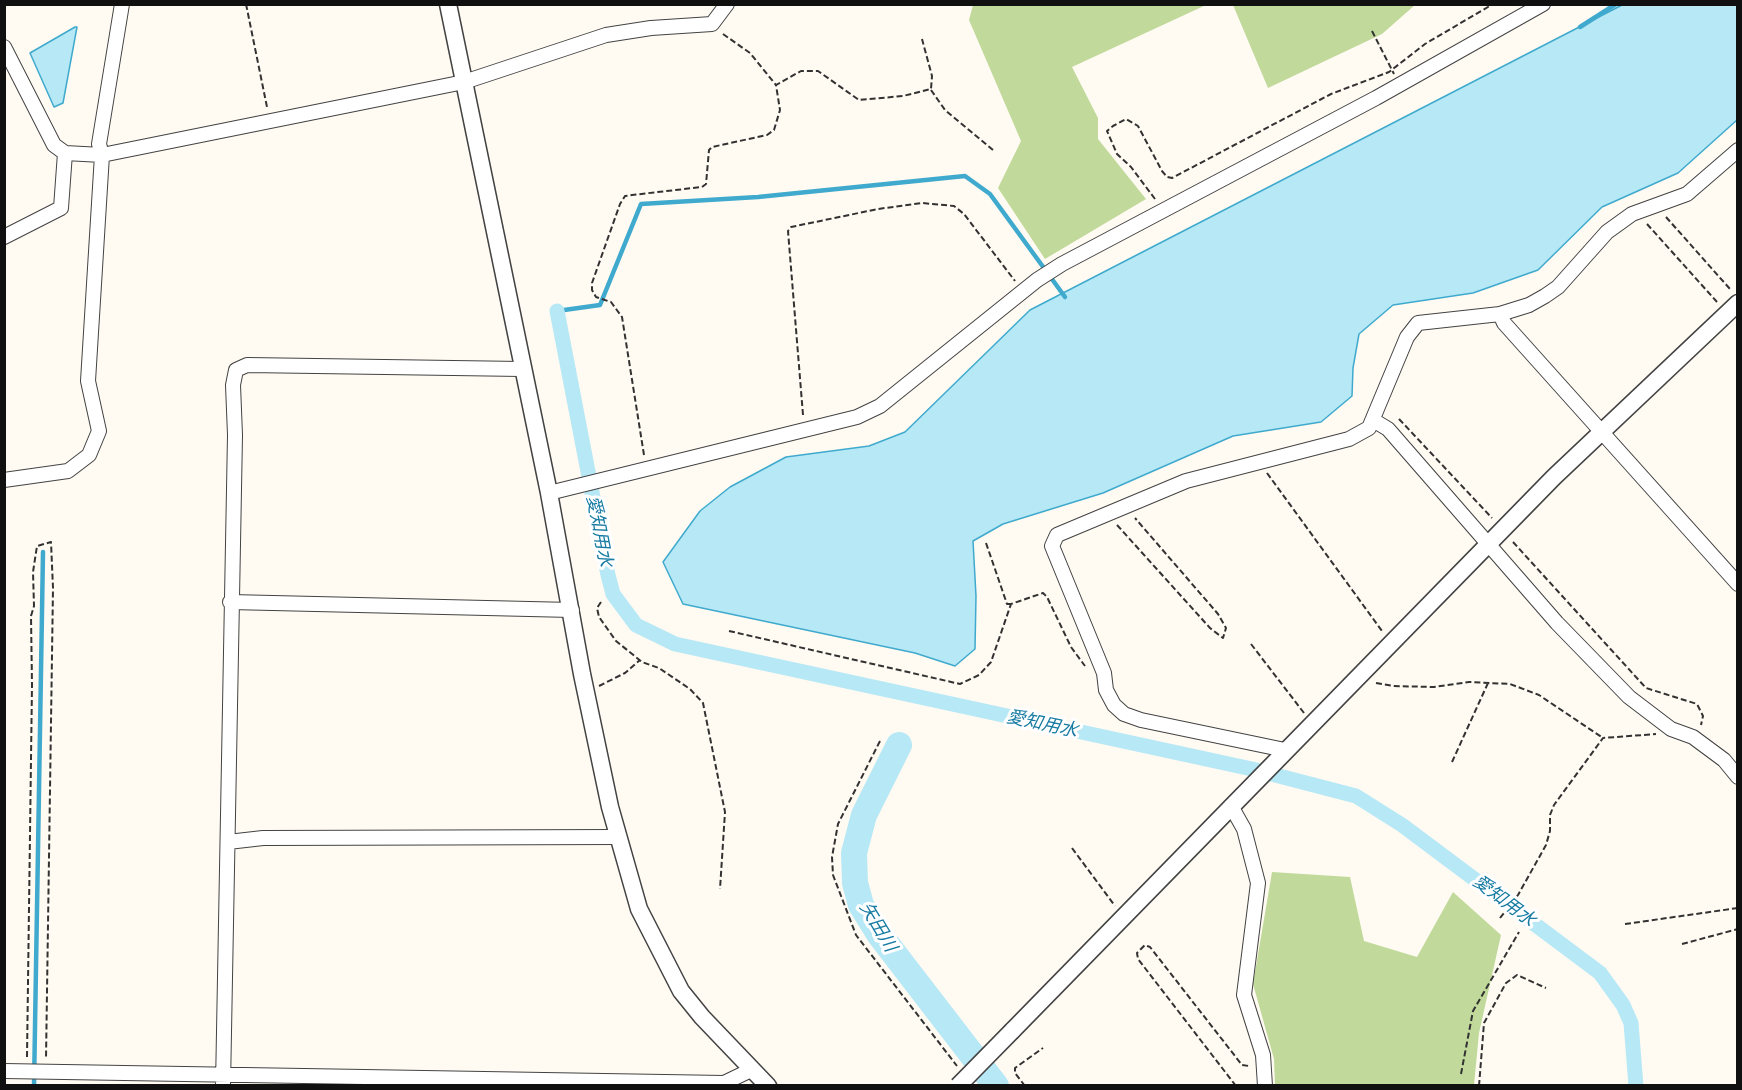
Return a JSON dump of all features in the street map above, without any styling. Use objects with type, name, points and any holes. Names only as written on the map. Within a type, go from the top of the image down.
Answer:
[{"type":"street","points":[[4,480],[68,471],[89,455],[96,443],[99,431],[88,381],[102,155],[99,144],[122,4]]},
{"type":"street","points":[[448,4],[549,493],[585,690],[610,807],[639,909],[665,965],[702,1017],[768,1086]]},
{"type":"street","points":[[5,47],[54,145],[65,153],[102,155],[464,82],[606,35],[651,28],[712,24],[727,4]]},
{"type":"street","points":[[549,493],[857,417],[880,406],[1021,292],[1062,264],[1400,84],[1543,4]]},
{"type":"street","points":[[1280,756],[1142,720],[1124,714],[1114,705],[1106,690],[1104,673],[1052,546],[1057,535],[1186,481],[1348,439],[1369,428],[1407,337],[1418,323],[1500,314],[1529,305],[1558,287],[1607,232],[1637,212],[1686,194],[1737,150]]},
{"type":"street","points":[[4,237],[61,208],[65,153]]},
{"type":"street","points":[[958,1077],[1012,1031],[1600,430],[1732,308]]},
{"type":"street","points":[[1500,314],[1504,323],[1737,584]]},
{"type":"street","points":[[223,1080],[235,435],[233,385],[236,370],[247,365],[522,369]]},
{"type":"street","points":[[1372,420],[1388,429],[1557,623],[1629,697],[1671,729],[1693,737],[1724,760],[1737,777]]},
{"type":"street","points":[[231,602],[572,610]]},
{"type":"street","points":[[1231,806],[1251,851],[1258,883],[1244,995],[1265,1066],[1265,1086]]},
{"type":"street","points":[[228,842],[263,838],[620,837]]},
{"type":"street","points":[[4,1071],[44,1070],[223,1080],[724,1083],[751,1070]]},
{"type":"path","points":[[246,4],[270,122]]},
{"type":"path","points":[[1162,212],[1154,196],[1117,154],[1107,131],[1113,126],[1126,119],[1138,126],[1162,171],[1167,177],[1172,178],[1331,94],[1392,69],[1425,44],[1493,4]]},
{"type":"path","points":[[646,470],[622,317],[611,302],[596,297],[592,290],[592,283],[620,204],[626,196],[702,187],[706,184],[709,150],[712,147],[756,138],[774,130],[780,110],[776,85],[750,53],[712,24]]},
{"type":"path","points":[[1372,31],[1400,84]]},
{"type":"path","points":[[922,39],[932,76],[931,89],[945,110],[993,150]]},
{"type":"path","points":[[776,85],[801,71],[811,69],[818,71],[859,100],[903,96],[931,89]]},
{"type":"path","points":[[804,430],[788,231],[791,226],[878,208],[922,203],[954,206],[964,214],[1021,292]]},
{"type":"path","points":[[1658,204],[1667,218],[1737,297]]},
{"type":"path","points":[[1637,212],[1732,308]]},
{"type":"path","points":[[1378,406],[1403,422],[1646,688],[1697,704],[1703,716],[1693,737]]},
{"type":"path","points":[[1260,461],[1337,572],[1391,643]]},
{"type":"path","points":[[1107,514],[1210,628],[1223,638],[1226,628],[1218,614],[1124,507]]},
{"type":"path","points":[[27,1071],[31,616],[34,606],[33,572],[37,546],[51,542],[53,588],[44,1070]]},
{"type":"path","points":[[986,543],[1007,604],[1042,593],[1047,597],[1071,647],[1106,690]]},
{"type":"path","points":[[601,602],[597,608],[606,629],[640,660],[659,668],[698,696],[703,703],[725,812],[720,889]]},
{"type":"path","points":[[729,631],[960,684],[979,675],[991,662],[1011,604]]},
{"type":"path","points":[[1251,644],[1312,723]]},
{"type":"path","points":[[585,690],[615,679],[640,660]]},
{"type":"path","points":[[1360,674],[1375,682],[1393,686],[1434,687],[1488,682],[1527,688],[1603,738],[1643,736],[1671,729]]},
{"type":"path","points":[[1452,762],[1488,688],[1488,682]]},
{"type":"path","points":[[1500,918],[1518,895],[1546,845],[1550,831],[1550,815],[1554,805],[1603,738]]},
{"type":"path","points":[[880,741],[838,824],[832,857],[833,875],[856,935],[958,1077]]},
{"type":"path","points":[[1072,848],[1122,918]]},
{"type":"path","points":[[1626,924],[1737,908]]},
{"type":"path","points":[[1682,944],[1737,929]]},
{"type":"path","points":[[1461,1074],[1473,1011],[1519,932]]},
{"type":"path","points":[[1236,1086],[1138,959],[1137,953],[1145,945],[1150,947],[1242,1065],[1265,1066]]},
{"type":"path","points":[[1479,1086],[1485,1023],[1506,982],[1517,975],[1546,988]]},
{"type":"path","points":[[1025,1086],[1015,1073],[1015,1068],[1043,1048]]},
{"type":"green space","points":[[973,5],[1206,5],[1072,67],[1098,118],[1098,139],[1146,199],[1045,259],[998,188],[1021,141],[969,20]]},
{"type":"green space","points":[[1233,5],[1415,5],[1382,34],[1268,88]]},
{"type":"green space","points":[[1272,872],[1350,877],[1364,941],[1417,957],[1453,892],[1501,935],[1479,1033],[1474,1085],[1275,1085],[1274,1059],[1253,984]]},
{"type":"water","points":[[1622,5],[1737,5],[1737,120],[1678,173],[1602,207],[1538,270],[1473,293],[1393,305],[1359,334],[1353,368],[1352,396],[1321,422],[1233,436],[1103,493],[1003,524],[973,541],[976,596],[975,649],[955,666],[915,653],[683,604],[663,562],[700,511],[730,487],[786,457],[869,446],[905,432],[1030,310]]},
{"type":"water","points":[[77,27],[63,103],[54,107],[30,53]]},
{"type":"waterway","points":[[1580,27],[1616,4]]},
{"type":"waterway","points":[[557,311],[600,305],[641,204],[758,197],[965,176],[990,194],[1065,297]]},
{"type":"waterway","name":"愛知用水","points":[[557,311],[608,575],[613,594],[636,625],[675,644],[1252,769],[1356,796],[1402,825],[1600,973],[1623,1005],[1631,1023],[1636,1086]]},
{"type":"waterway","points":[[34,1086],[43,552]]},
{"type":"waterway","name":"矢田川","points":[[899,745],[864,815],[854,853],[855,883],[861,905],[879,934],[996,1086]]}]
